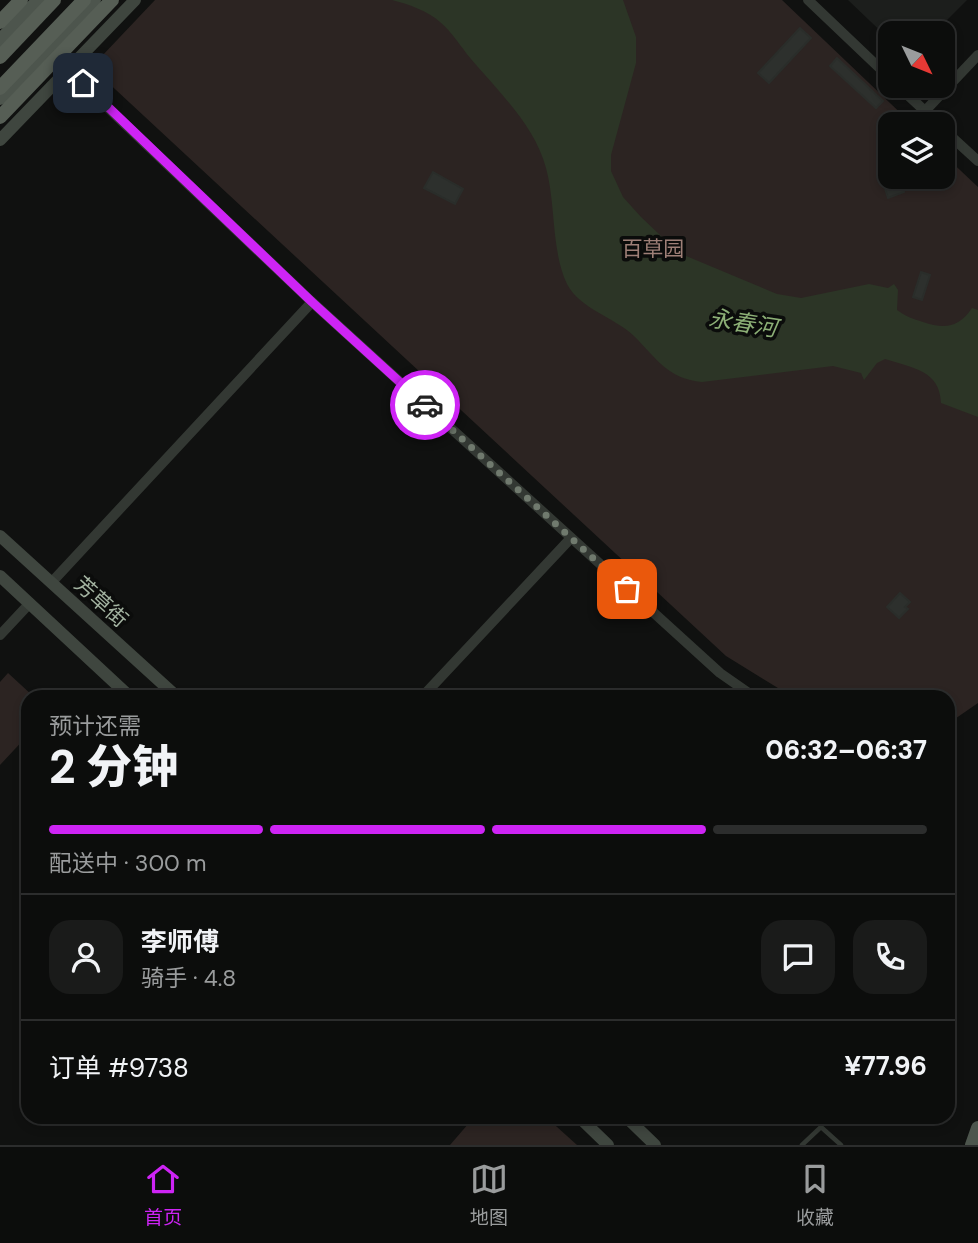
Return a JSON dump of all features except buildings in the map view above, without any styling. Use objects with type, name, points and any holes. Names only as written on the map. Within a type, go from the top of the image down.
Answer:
[{"type":"highway","points":[[0,22],[21,0]]},
{"type":"highway","points":[[0,57],[54,0]]},
{"type":"highway","points":[[0,88],[84,0]]},
{"type":"highway","points":[[0,117],[112,0]]},
{"type":"main road","points":[[0,41],[39,0]]},
{"type":"main road","points":[[0,99],[94,0]]},
{"type":"main road","points":[[0,140],[135,0]]},
{"type":"main road","name":"芳草街","points":[[0,536],[169,690]]},
{"type":"main road","points":[[0,576],[124,690]]},
{"type":"main road","points":[[586,1124],[608,1145]]},
{"type":"main road","points":[[633,1124],[655,1145]]},
{"type":"main road","points":[[972,1145],[978,1128]]},
{"type":"street","points":[[808,0],[878,67]]},
{"type":"street","points":[[911,98],[925,111],[978,55]]},
{"type":"street","points":[[67,69],[312,302],[720,673],[744,690]]},
{"type":"street","points":[[955,140],[978,161]]},
{"type":"street","points":[[51,583],[312,302]]},
{"type":"street","points":[[429,690],[571,538]]},
{"type":"street","points":[[0,635],[30,603]]},
{"type":"lane","points":[[802,1145],[821,1127],[841,1145]]},
{"type":"shaded area","points":[[848,0],[967,0],[946,21],[878,21],[878,29]]},
{"type":"green space","name":"百草园","points":[[155,0],[782,0],[878,92],[878,98],[885,98],[899,112],[878,112],[878,189],[955,189],[955,165],[978,187],[978,703],[955,719],[955,690],[781,690],[726,656],[102,77],[101,57]]},
{"type":"green space","points":[[8,673],[26,690],[21,690],[21,742],[0,765],[0,682]]},
{"type":"green space","points":[[468,1124],[554,1124],[577,1145],[450,1145]]},
{"type":"water","name":"永春河","points":[[392,0],[623,0],[636,37],[636,63],[611,155],[611,171],[623,197],[679,253],[777,294],[801,298],[869,284],[888,288],[894,284],[898,290],[897,310],[919,321],[938,326],[950,325],[962,320],[972,308],[978,310],[978,417],[941,403],[936,383],[923,372],[885,359],[877,363],[864,380],[861,373],[833,366],[702,382],[671,372],[626,329],[580,300],[567,284],[558,257],[546,168],[534,138],[515,110],[440,22],[418,8]]},
{"type":"way so far","points":[[425,405],[627,589]]},
{"type":"route","points":[[83,83],[312,302],[425,405]]}]
